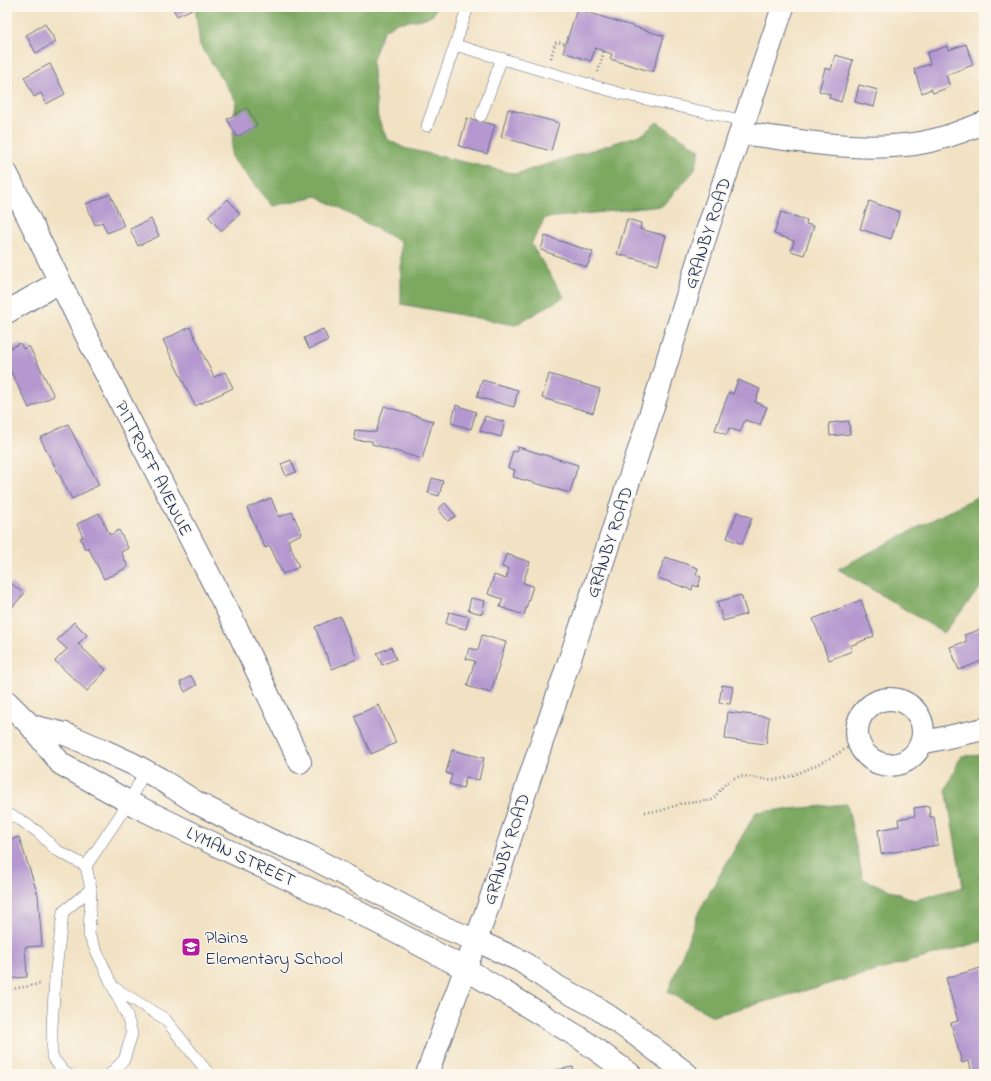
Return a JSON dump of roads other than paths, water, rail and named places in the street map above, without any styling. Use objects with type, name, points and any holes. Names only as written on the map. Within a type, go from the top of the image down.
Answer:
[{"type":"main road","name":"GRANBY ROAD","points":[[427,1074],[488,907],[603,561],[708,228],[783,7]]},
{"type":"main road","points":[[743,127],[814,143],[844,146],[898,146],[935,140],[984,124]]},
{"type":"main road","name":"PITTROFF AVENUE","points":[[7,174],[59,282],[230,616],[300,762]]},
{"type":"main road","points":[[7,312],[59,282]]},
{"type":"main road","points":[[889,700],[904,703],[917,713],[923,727],[921,743],[918,750],[908,760],[901,763],[887,765],[880,763],[867,756],[859,744],[858,729],[862,715],[867,708],[874,704],[889,700]]},
{"type":"main road","name":"LYMAN STREET","points":[[7,702],[31,726],[61,764],[129,802],[354,910],[466,969],[580,1038],[630,1074]]},
{"type":"main road","name":"LYMAN STREET","points":[[31,726],[65,734],[98,748],[145,771],[197,803],[272,841],[307,855],[443,927],[521,960],[558,987],[594,1006],[636,1035],[687,1074]]},
{"type":"main road","points":[[921,743],[984,729]]},
{"type":"lane","points":[[427,126],[468,7]]},
{"type":"lane","points":[[455,45],[622,94],[743,127]]},
{"type":"lane","points":[[481,116],[502,58]]},
{"type":"lane","points":[[110,1074],[124,1060],[132,1034],[127,1016],[88,935],[91,889],[86,866],[129,802],[145,771]]},
{"type":"lane","points":[[7,814],[19,818],[38,832],[56,850],[86,866]]},
{"type":"lane","points":[[68,1074],[52,1057],[52,1027],[63,912],[91,889]]},
{"type":"lane","points":[[113,987],[165,1019],[209,1074]]},
{"type":"place","name":"Plains Elementary School","points":[[191,947]]}]
